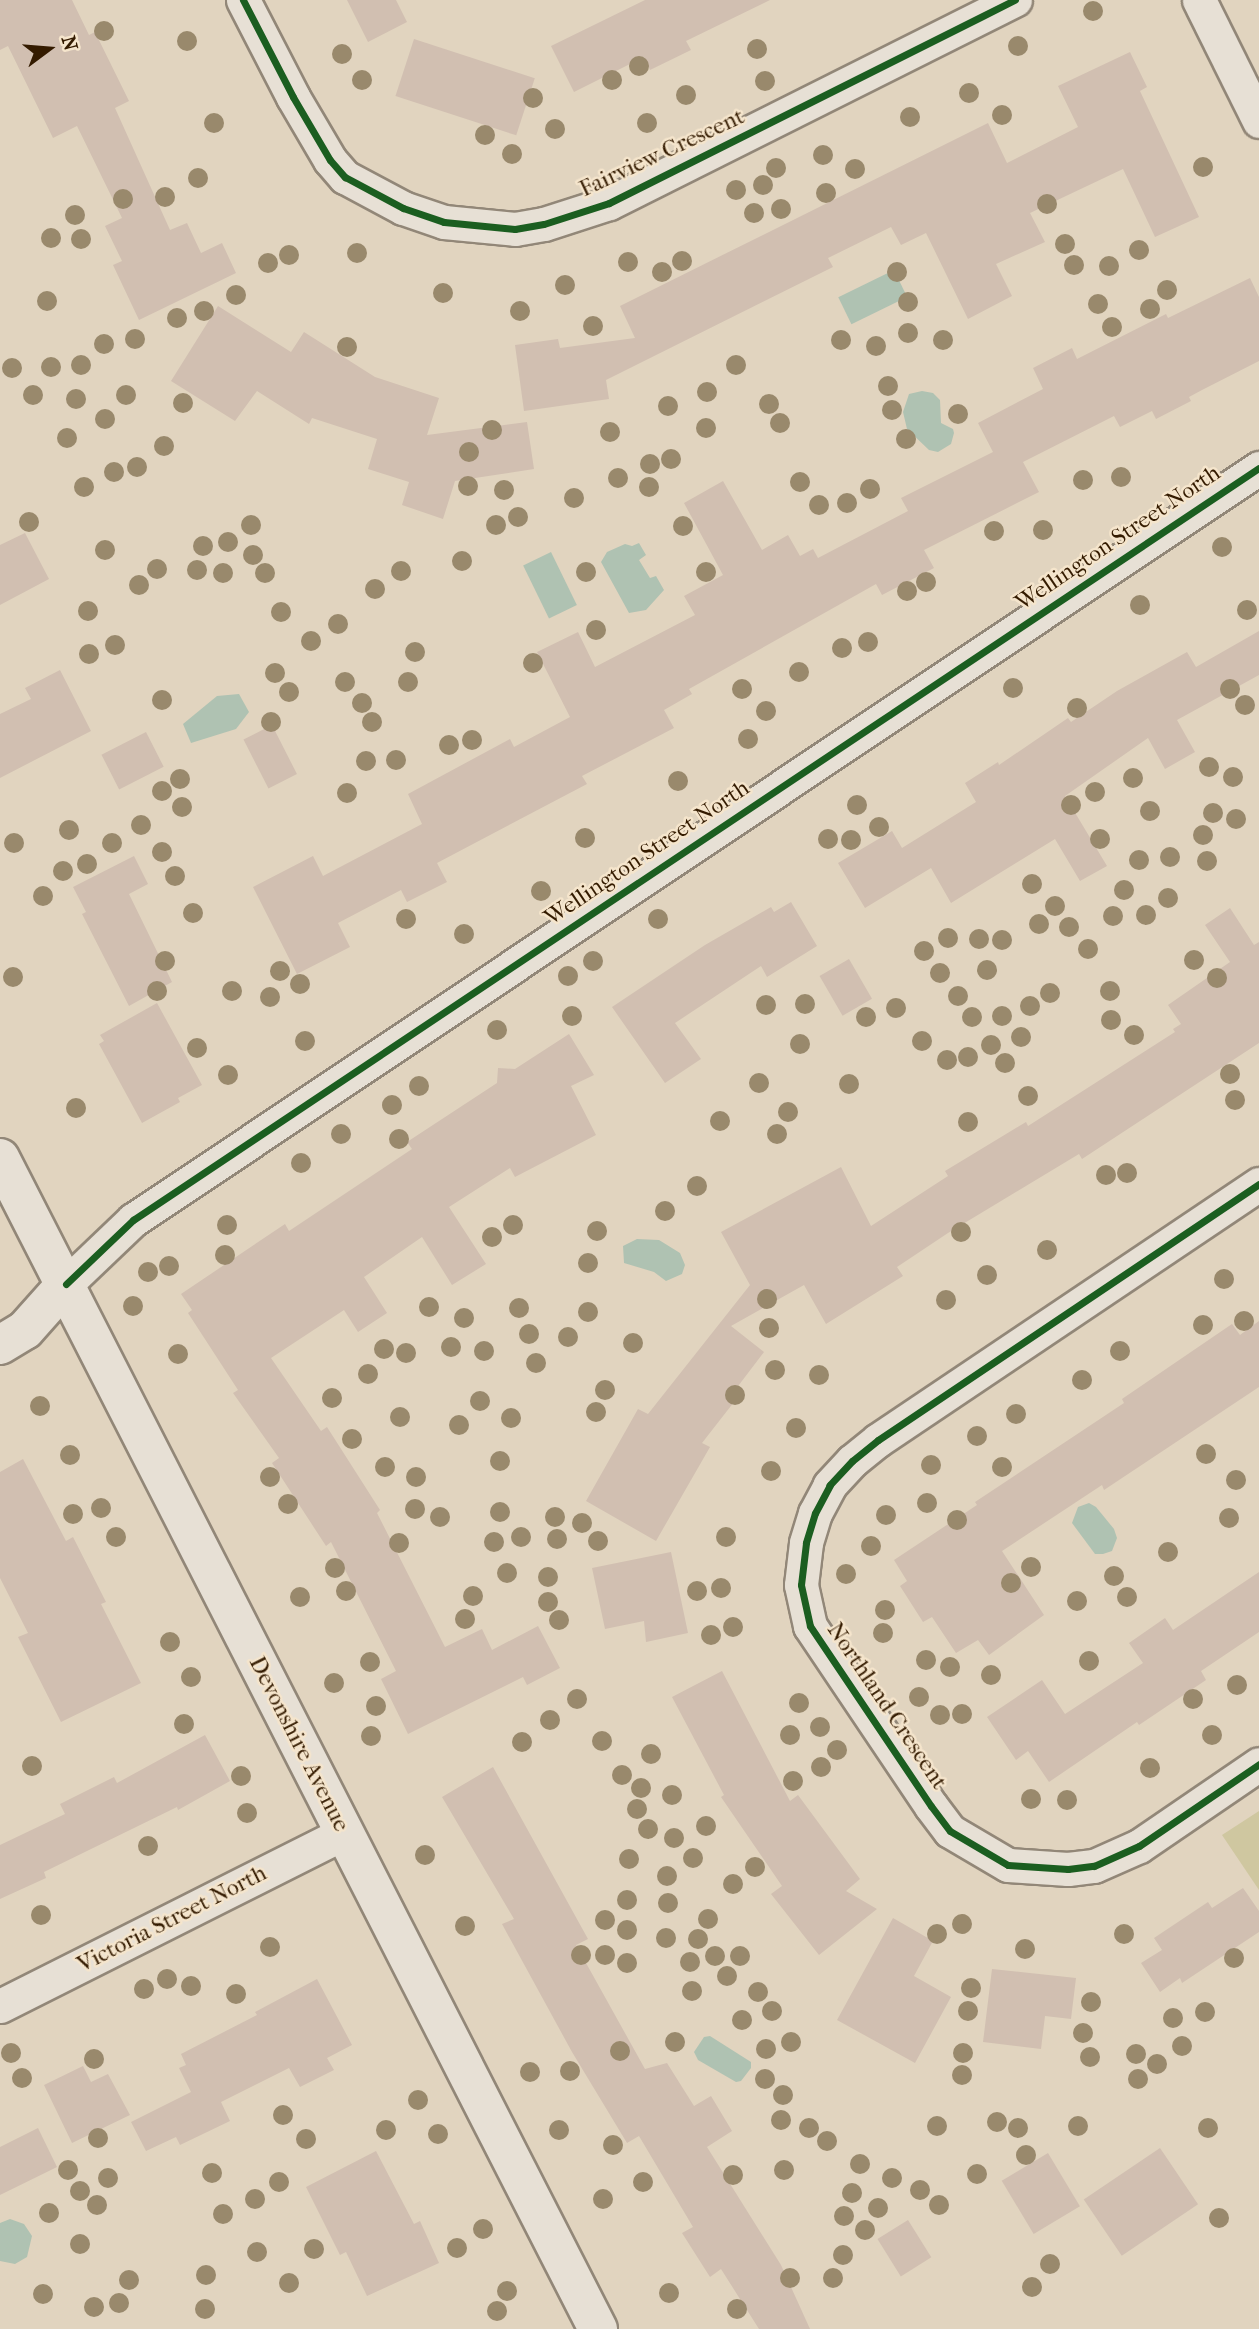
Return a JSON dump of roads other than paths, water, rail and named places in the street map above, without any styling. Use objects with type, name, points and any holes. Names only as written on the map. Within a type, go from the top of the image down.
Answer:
[{"type":"main road","name":"Devonshire Avenue","points":[[0,1158],[598,2329]]},
{"type":"main road","name":"Wellington Street North","points":[[0,1345],[25,1330],[66,1284]]},
{"type":"street","name":"Fairview Crescent","points":[[243,0],[330,160],[345,177],[403,208],[443,222],[515,229],[544,224],[609,203],[1015,0]]},
{"type":"street","points":[[1199,0],[1259,121]]},
{"type":"street","name":"Wellington Street North","points":[[66,1284],[133,1220],[1259,468]]},
{"type":"street","name":"Northland Crescent","points":[[1259,1184],[878,1440],[852,1461],[830,1485],[815,1513],[806,1544],[801,1585],[810,1626],[931,1806],[950,1831],[1008,1865],[1068,1869],[1094,1866],[1139,1846],[1259,1764]]},
{"type":"street","name":"Victoria Street North","points":[[0,2006],[344,1833]]}]
